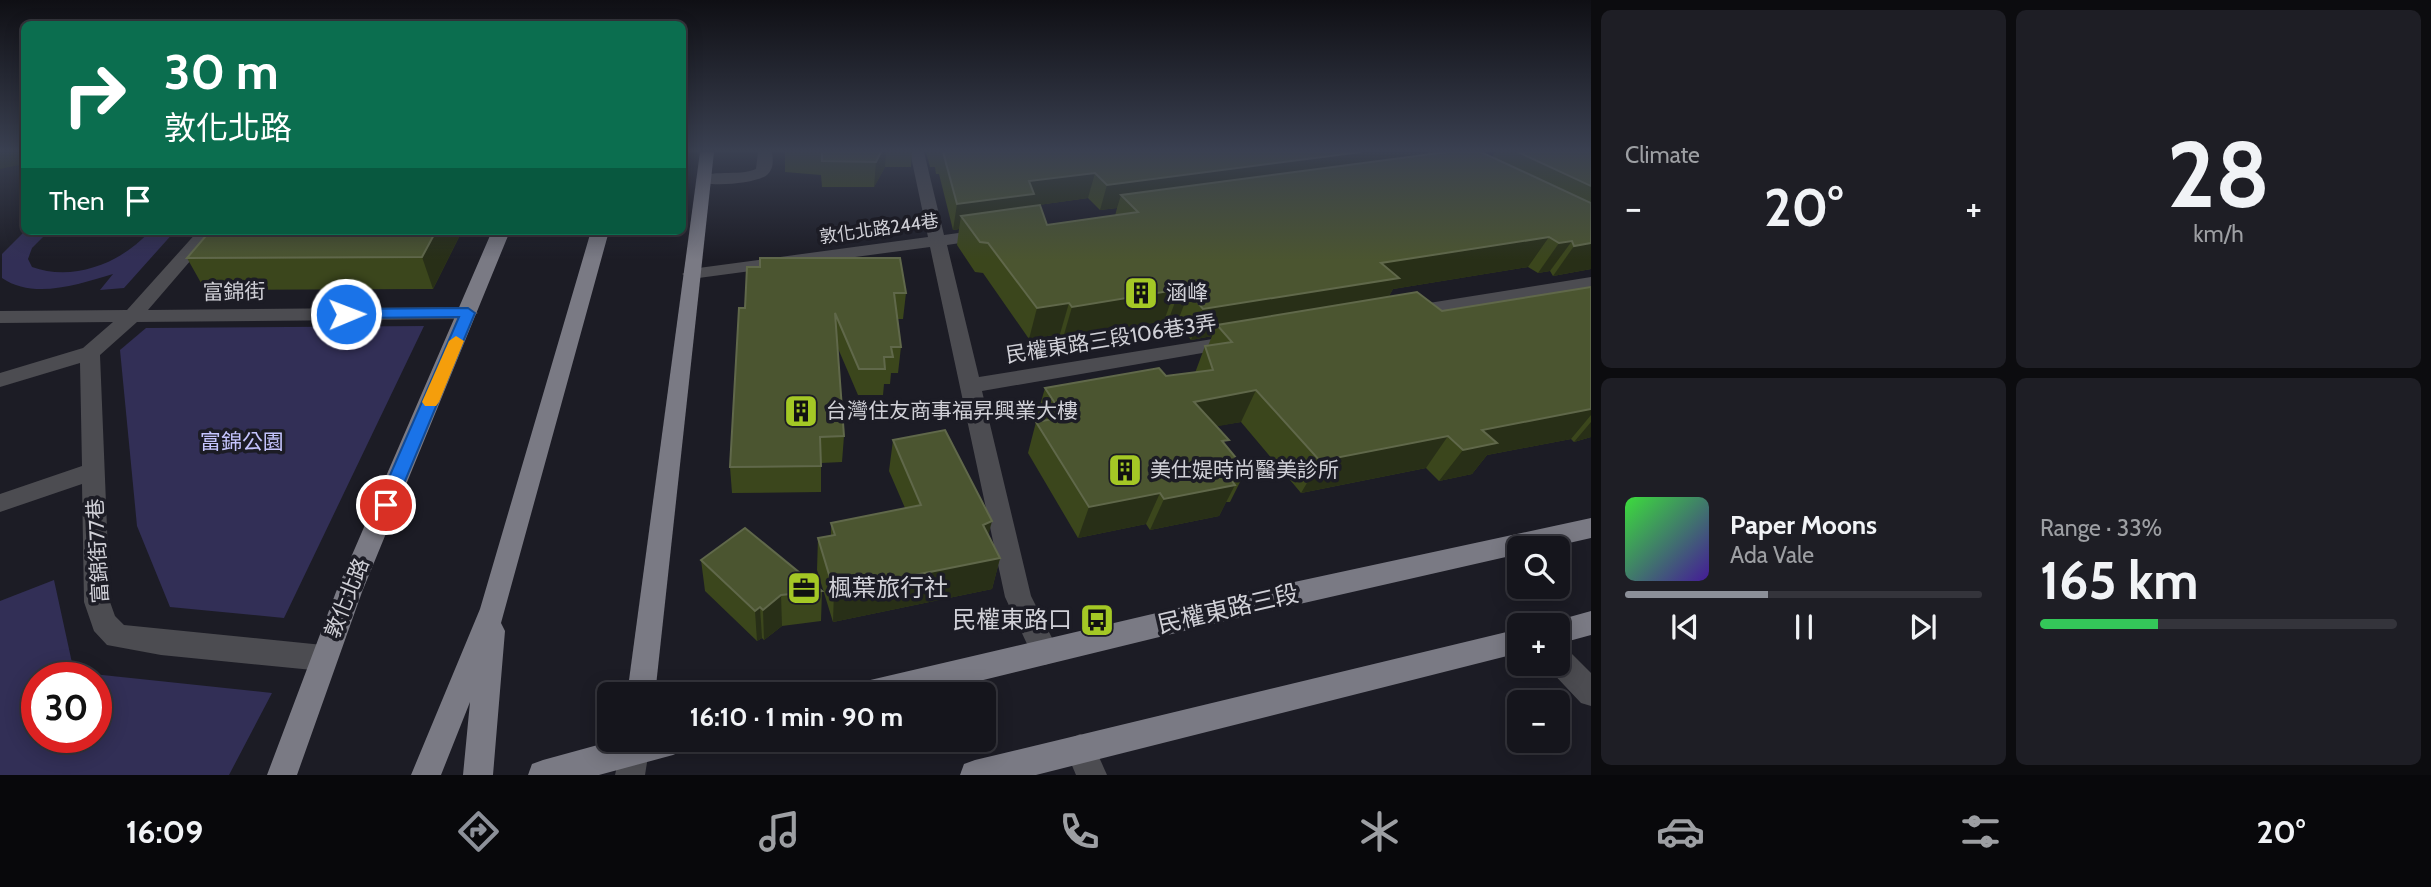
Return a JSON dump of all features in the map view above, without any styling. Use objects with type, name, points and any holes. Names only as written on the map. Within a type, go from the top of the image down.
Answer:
[{"type":"main road","points":[[643,682],[703,188]]},
{"type":"main road","name":"敦化北路","points":[[282,775],[323,658],[499,235]]},
{"type":"main road","points":[[426,775],[493,609],[599,235]]},
{"type":"main road","name":"民權東路三段","points":[[920,682],[1591,528]]},
{"type":"main road","points":[[478,775],[493,609]]},
{"type":"main road","points":[[1570,629],[1591,623]]},
{"type":"main road","points":[[975,775],[1086,762],[1507,644]]},
{"type":"main road","points":[[543,775],[633,755]]},
{"type":"street","points":[[925,188],[1018,597],[1045,652]]},
{"type":"street","name":"敦化北路244巷","points":[[691,274],[1008,231]]},
{"type":"street","points":[[0,380],[90,353],[134,314],[203,235]]},
{"type":"street","points":[[1388,316],[1591,282]]},
{"type":"street","name":"富錦街","points":[[0,317],[468,313]]},
{"type":"street","name":"民權東路三段106巷3弄","points":[[969,386],[1253,338]]},
{"type":"street","name":"富錦街77巷","points":[[90,353],[97,602],[104,623],[117,636],[161,643],[323,658]]},
{"type":"street","points":[[0,503],[94,471]]},
{"type":"street","points":[[1570,671],[1591,693]]},
{"type":"green space","points":[[21,235],[45,235],[32,248],[28,259],[32,267],[48,271],[80,271],[96,267],[126,252],[146,235],[171,235],[124,288],[100,290],[113,274],[57,288],[15,285],[2,278],[2,254]]},
{"type":"green space","name":"富錦公園","points":[[424,326],[284,618],[170,607],[137,526],[120,350],[146,328]]},
{"type":"green space","points":[[54,580],[72,662],[21,662],[21,753],[112,753],[112,676],[272,693],[229,775],[0,775],[0,601]]},
{"type":"building","points":[[953,188],[1032,188],[1034,194],[957,204]]},
{"type":"building","points":[[1173,188],[1559,188],[1591,203],[1591,243],[1574,246],[1572,241],[1559,243],[1549,237],[1381,263],[1399,278],[1203,309],[1189,292],[1178,294],[1175,290],[1072,307],[1069,303],[1037,308],[988,243],[980,242],[961,216],[1040,205],[1047,225],[1138,212],[1121,195]]},
{"type":"building","points":[[207,235],[434,235],[422,257],[187,258]]},
{"type":"building","points":[[760,258],[900,258],[906,293],[894,293],[901,347],[891,347],[893,357],[884,357],[885,369],[859,369],[835,313],[844,436],[820,437],[821,466],[730,467],[739,308],[745,308],[747,267],[760,267]]},
{"type":"building","points":[[1591,287],[1591,409],[1482,430],[1497,443],[1463,450],[1448,436],[1320,461],[1256,390],[1194,402],[1229,440],[1222,441],[1246,470],[1224,470],[1235,485],[1164,499],[1160,493],[1089,507],[1036,422],[1064,417],[1045,388],[1159,368],[1166,376],[1213,370],[1205,346],[1232,342],[1217,325],[1417,292],[1442,311]]},
{"type":"building","points":[[945,430],[992,521],[983,525],[1000,558],[834,591],[818,538],[835,535],[831,523],[921,505],[893,440]]},
{"type":"building","points":[[745,528],[822,591],[781,595],[763,610],[760,607],[755,611],[701,560]]},
{"type":"slow traffic","points":[[430,402],[456,341]]},
{"type":"place","name":"涵峰","points":[[1141,293]]},
{"type":"place","name":"台灣住友商事福昇興業大樓","points":[[801,411]]},
{"type":"place","name":"美仕媞時尚醫美診所","points":[[1125,470]]},
{"type":"place","name":"楓葉旅行社","points":[[804,588]]},
{"type":"place","name":"民權東路口","points":[[1097,620]]},
{"type":"route","points":[[346,314],[468,313],[386,505]]}]
